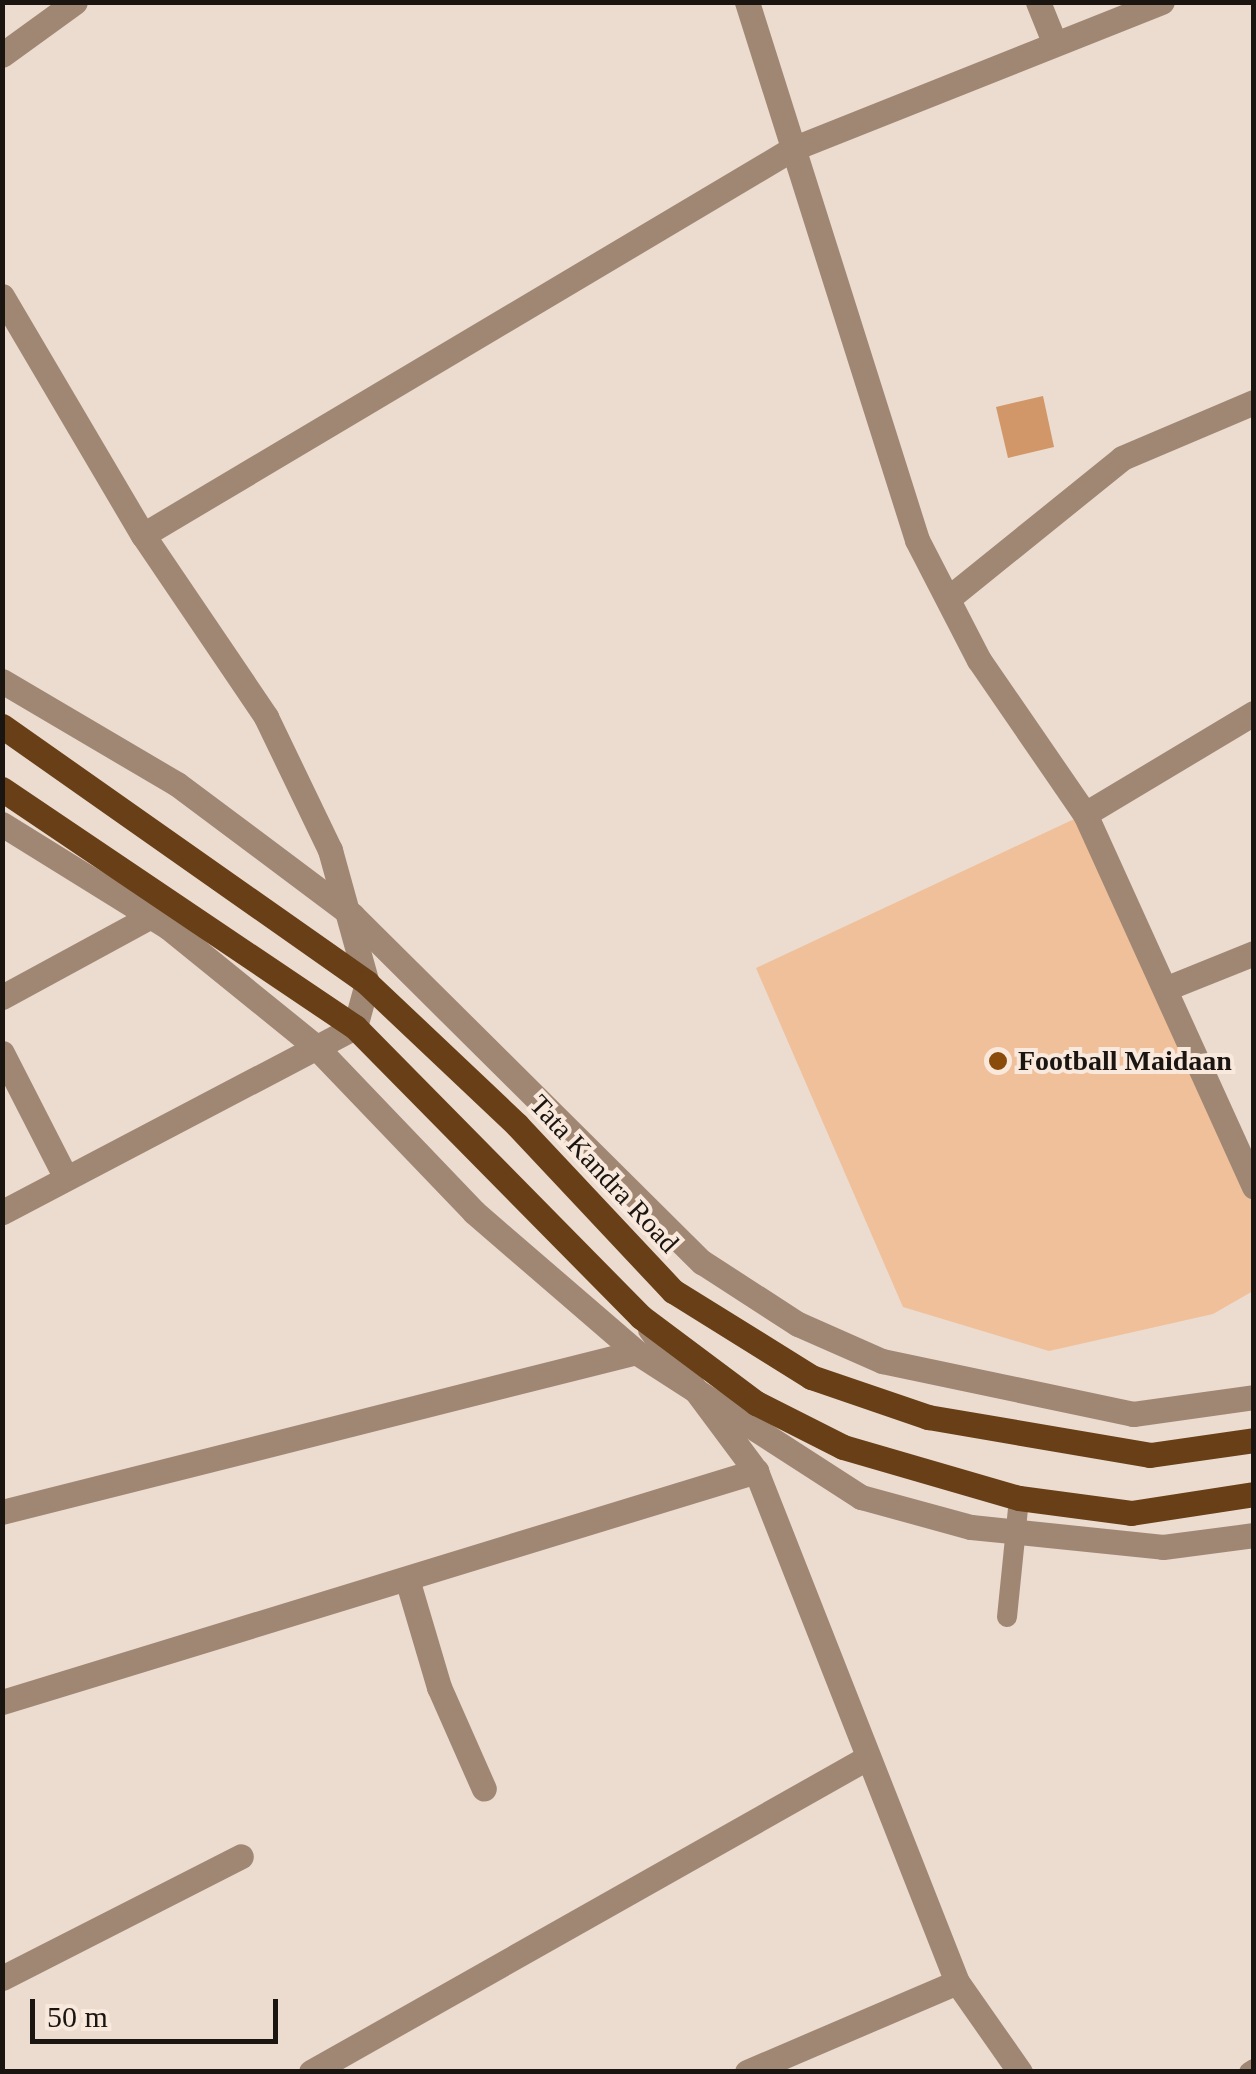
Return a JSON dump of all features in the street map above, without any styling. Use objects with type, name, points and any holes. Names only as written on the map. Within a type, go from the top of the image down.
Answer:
[{"type":"main road","name":"Tata Kandra Road","points":[[2,726],[367,983],[673,1291],[811,1377],[928,1416],[1150,1455],[1254,1440]]},
{"type":"main road","points":[[2,789],[355,1027],[641,1316],[756,1403],[843,1446],[1019,1498],[1131,1513],[1254,1494]]},
{"type":"street","points":[[2,55],[76,2]]},
{"type":"street","points":[[747,2],[916,540],[950,597],[979,660],[1085,814],[1251,1171]]},
{"type":"street","points":[[1038,2],[1055,44]]},
{"type":"street","points":[[143,535],[792,149],[1162,2]]},
{"type":"street","points":[[2,296],[143,535],[266,717],[352,915],[367,983],[355,1027],[2,1212]]},
{"type":"street","points":[[950,597],[1122,458],[1254,402]]},
{"type":"street","points":[[2,681],[176,784],[352,915],[702,1262],[798,1324],[882,1362],[1133,1414],[1254,1397]]},
{"type":"street","points":[[1085,814],[1254,712]]},
{"type":"street","points":[[2,824],[151,916],[316,1047],[474,1212],[636,1352],[706,1402],[860,1497],[1021,1532],[1163,1547],[1254,1535]]},
{"type":"street","points":[[2,997],[151,916]]},
{"type":"street","points":[[1167,988],[1254,953]]},
{"type":"street","points":[[2,1053],[66,1178]]},
{"type":"street","points":[[641,1316],[756,1470],[865,1759],[957,1982],[1020,2071]]},
{"type":"street","points":[[2,1512],[636,1352]]},
{"type":"street","points":[[2,1702],[756,1470]]},
{"type":"street","points":[[406,1579],[439,1687],[484,1789]]},
{"type":"street","points":[[311,2072],[865,1759]]},
{"type":"street","points":[[2,1978],[241,1856]]},
{"type":"street","points":[[747,2072],[957,1982]]},
{"type":"lane","points":[[1007,1617],[1021,1532],[1019,1498]]},
{"type":"shaded area","name":"Football Maidaan","points":[[1085,814],[1253,1186],[1253,1291],[1213,1314],[1049,1351],[903,1307],[756,968]]},
{"type":"building","points":[[1043,396],[1054,447],[1008,458],[996,407]]},
{"type":"place","name":"Football Maidaan","points":[[998,1061]]}]
